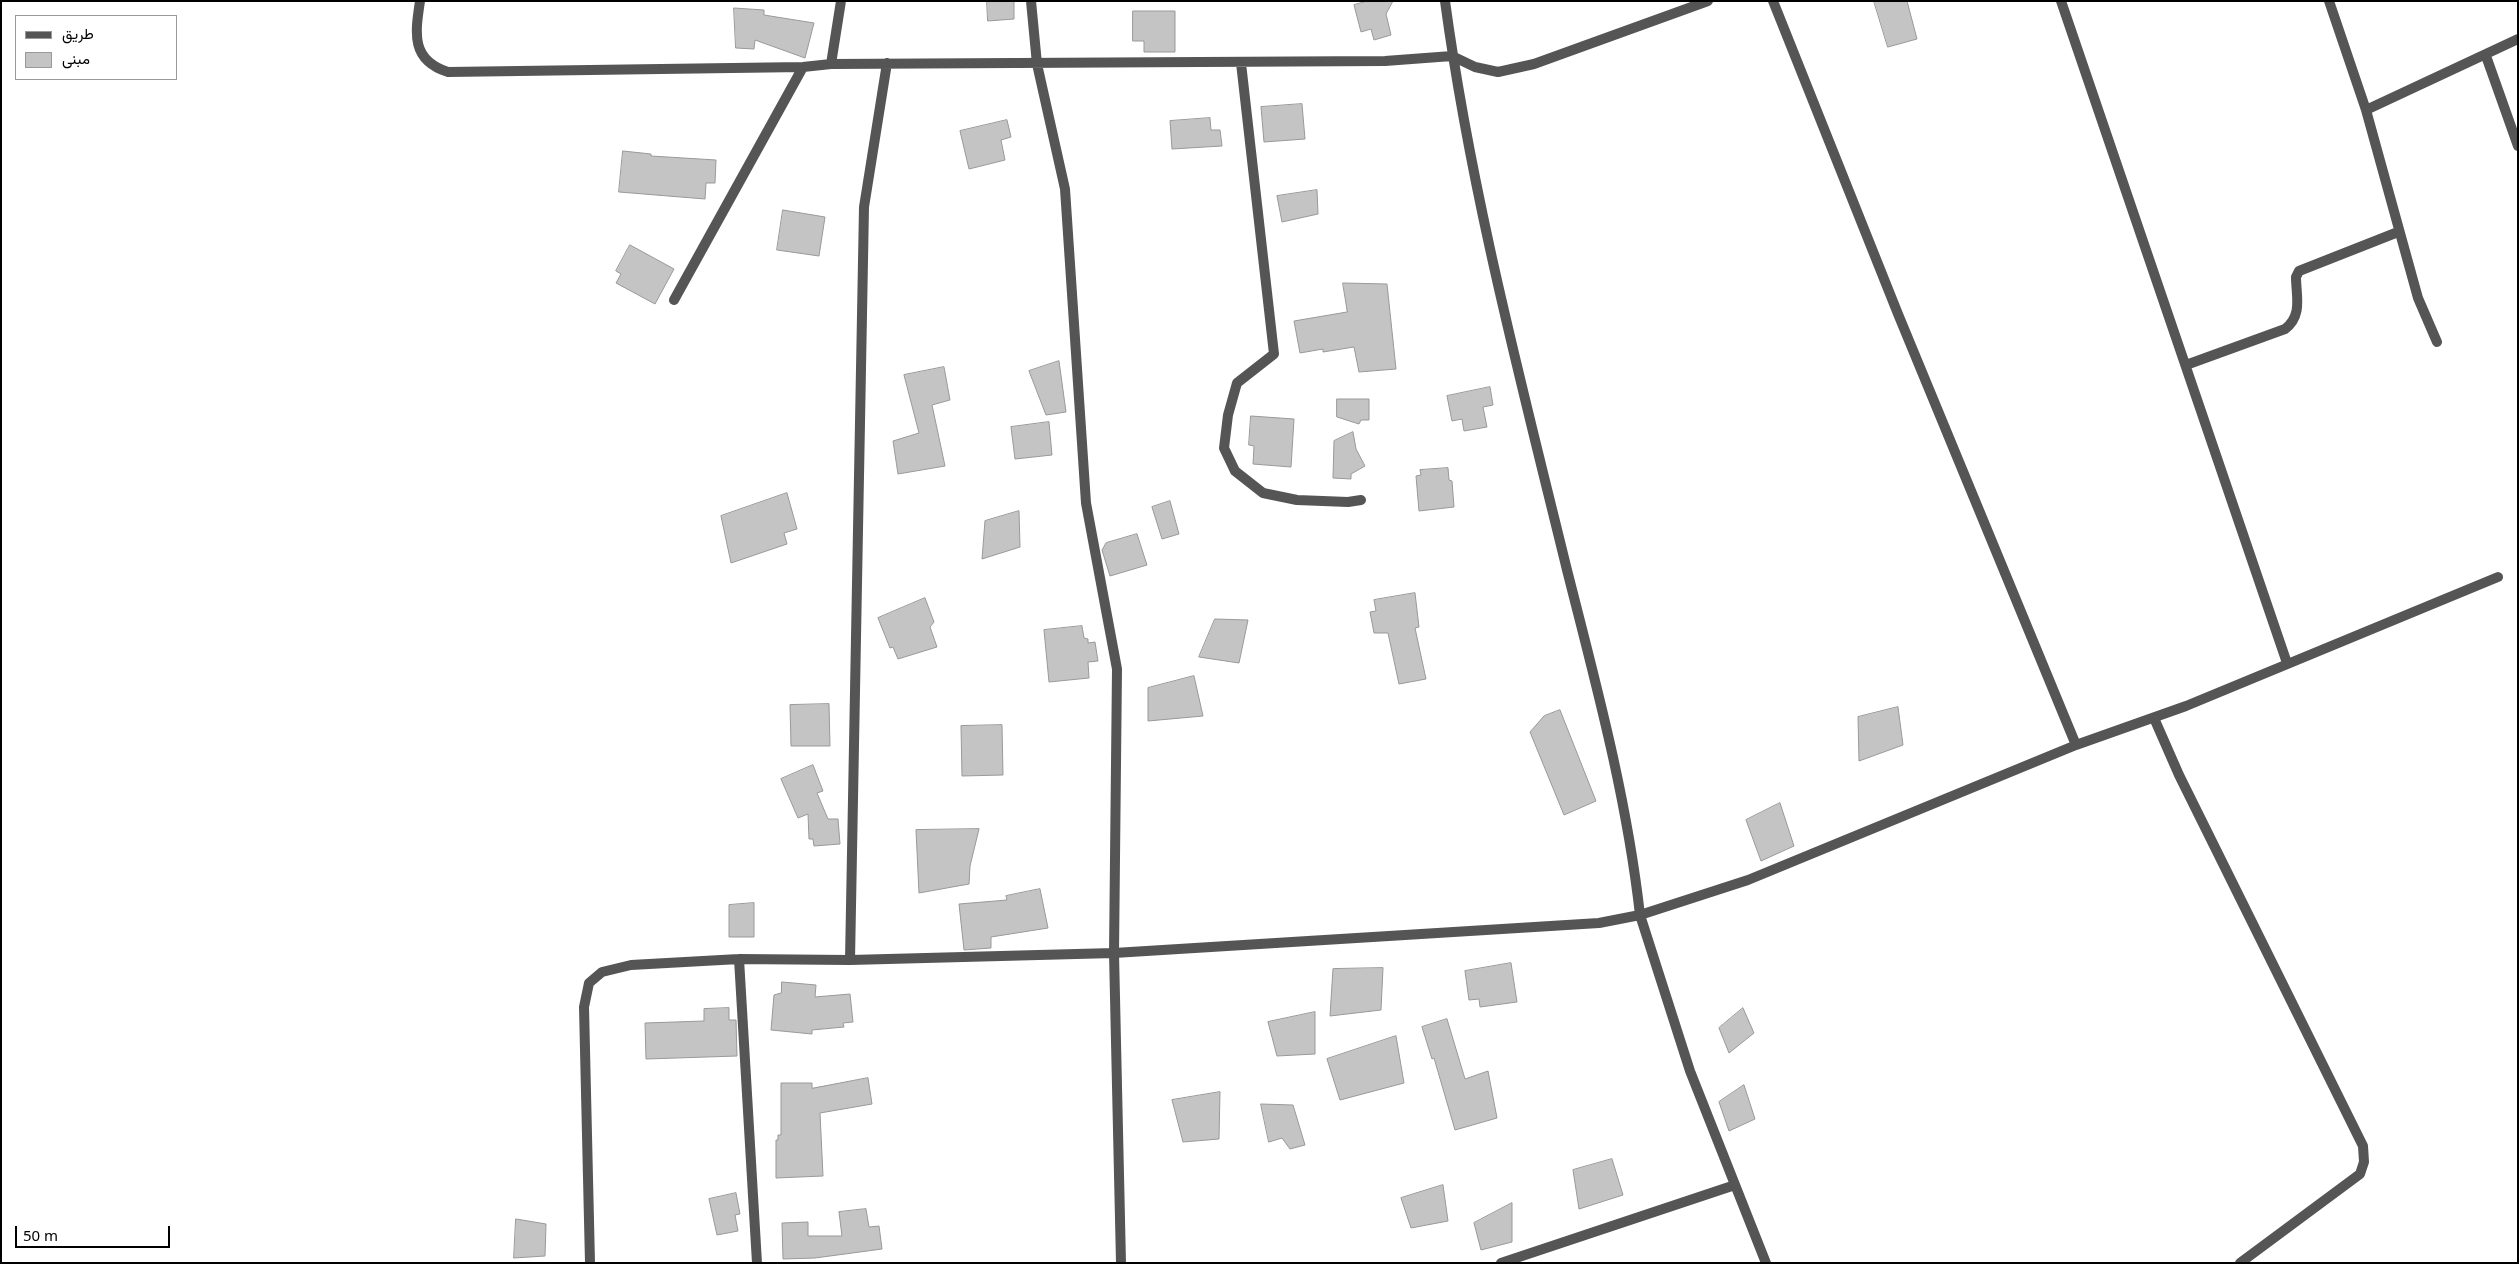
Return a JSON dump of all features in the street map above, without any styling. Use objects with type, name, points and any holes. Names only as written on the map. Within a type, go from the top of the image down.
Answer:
[{"type":"street","points":[[420,1],[418,42],[423,57],[435,68],[448,72],[803,67],[832,64],[1385,61],[1452,56],[1475,67],[1498,72],[1525,66],[1708,1]]},
{"type":"street","points":[[832,64],[841,1]]},
{"type":"street","points":[[1031,1],[1037,64],[1065,189],[1086,502],[1117,669],[1114,953],[1121,1263]]},
{"type":"street","points":[[1444,1],[1452,56],[1475,178],[1530,420],[1592,672],[1626,821],[1640,915],[1690,1071],[1766,1263]]},
{"type":"street","points":[[1773,1],[1894,305],[2076,745]]},
{"type":"street","points":[[2061,1],[2287,663]]},
{"type":"street","points":[[2329,1],[2366,110],[2398,232],[2418,298],[2437,342]]},
{"type":"street","points":[[2366,110],[2486,56],[2518,39]]},
{"type":"street","points":[[2486,56],[2518,146]]},
{"type":"street","points":[[1241,63],[1274,354],[1237,383],[1228,415],[1224,448],[1235,471],[1263,493],[1297,500],[1348,502],[1361,500]]},
{"type":"street","points":[[850,960],[864,207],[887,64]]},
{"type":"street","points":[[674,300],[803,67]]},
{"type":"street","points":[[2186,365],[2285,329],[2292,324],[2296,315],[2299,301],[2296,277],[2299,272],[2398,232]]},
{"type":"street","points":[[590,1263],[584,1007],[589,983],[602,972],[632,965],[739,959],[850,960],[1114,953],[1599,923],[1640,915],[1748,880],[2076,745],[2154,718],[2498,577]]},
{"type":"street","points":[[2154,718],[2179,775],[2362,1146],[2364,1162],[2360,1174],[2240,1263]]},
{"type":"street","points":[[739,959],[757,1263]]},
{"type":"street","points":[[1500,1263],[1735,1185]]},
{"type":"building","points":[[987,1],[1014,1],[1014,19],[988,21]]},
{"type":"building","points":[[1368,1],[1393,1],[1386,14],[1391,35],[1374,40],[1371,29],[1361,32],[1354,5]]},
{"type":"building","points":[[1874,1],[1907,1],[1917,39],[1888,47]]},
{"type":"building","points":[[734,8],[764,10],[764,15],[814,23],[805,58],[755,40],[754,49],[736,48]]},
{"type":"building","points":[[1133,11],[1175,11],[1175,52],[1144,52],[1144,41],[1133,41]]},
{"type":"building","points":[[1302,104],[1305,139],[1264,142],[1261,107]]},
{"type":"building","points":[[1210,118],[1211,130],[1220,130],[1222,146],[1172,149],[1170,121]]},
{"type":"building","points":[[1007,120],[1011,137],[1001,140],[1005,160],[969,169],[960,131]]},
{"type":"building","points":[[623,151],[651,154],[651,156],[716,160],[715,183],[706,183],[705,199],[619,192]]},
{"type":"building","points":[[1317,190],[1318,214],[1282,222],[1277,196]]},
{"type":"building","points":[[783,210],[825,217],[819,256],[777,250]]},
{"type":"building","points":[[630,245],[674,269],[655,304],[616,283],[621,274],[616,271]]},
{"type":"building","points":[[1343,283],[1387,284],[1396,369],[1359,372],[1354,347],[1323,352],[1323,349],[1300,353],[1294,321],[1347,312]]},
{"type":"building","points":[[1059,361],[1066,412],[1046,415],[1029,371]]},
{"type":"building","points":[[944,367],[950,400],[932,405],[945,466],[898,474],[893,441],[919,433],[904,375]]},
{"type":"building","points":[[1490,387],[1493,405],[1483,407],[1487,427],[1464,431],[1462,419],[1452,421],[1447,396]]},
{"type":"building","points":[[1337,399],[1369,399],[1369,420],[1361,420],[1359,424],[1337,417]]},
{"type":"building","points":[[1251,416],[1294,419],[1291,467],[1253,464],[1254,446],[1249,445]]},
{"type":"building","points":[[1049,422],[1052,455],[1015,459],[1011,427]]},
{"type":"building","points":[[1353,432],[1356,449],[1365,466],[1351,474],[1351,479],[1333,478],[1334,441]]},
{"type":"building","points":[[1448,468],[1449,480],[1452,481],[1454,507],[1419,511],[1416,476],[1421,475],[1420,470]]},
{"type":"building","points":[[787,493],[797,529],[784,533],[787,544],[731,563],[721,516]]},
{"type":"building","points":[[1170,501],[1179,534],[1162,539],[1152,507]]},
{"type":"building","points":[[1019,511],[1020,547],[982,559],[985,521]]},
{"type":"building","points":[[1137,534],[1147,565],[1110,576],[1102,550],[1106,543]]},
{"type":"building","points":[[1415,593],[1419,627],[1415,628],[1426,679],[1399,684],[1388,633],[1374,633],[1370,612],[1376,611],[1374,600]]},
{"type":"building","points":[[925,598],[934,622],[930,627],[937,647],[898,659],[893,647],[890,648],[878,618]]},
{"type":"building","points":[[1215,619],[1248,620],[1239,663],[1199,657]]},
{"type":"building","points":[[1082,626],[1084,638],[1088,639],[1088,643],[1095,642],[1098,661],[1088,662],[1089,678],[1049,682],[1044,630]]},
{"type":"building","points":[[1194,676],[1203,716],[1148,721],[1148,688]]},
{"type":"building","points":[[829,704],[830,746],[791,746],[790,705]]},
{"type":"building","points":[[1898,707],[1903,745],[1859,761],[1858,717]]},
{"type":"building","points":[[1560,710],[1596,801],[1564,815],[1530,732],[1544,716]]},
{"type":"building","points":[[1002,725],[1003,775],[962,776],[961,726]]},
{"type":"building","points":[[813,765],[823,791],[817,793],[828,819],[838,819],[840,844],[814,846],[813,839],[809,839],[808,814],[798,818],[781,779]]},
{"type":"building","points":[[1780,803],[1794,846],[1761,861],[1746,820]]},
{"type":"building","points":[[979,829],[970,866],[969,884],[919,893],[916,830]]},
{"type":"building","points":[[1040,889],[1048,928],[991,937],[991,948],[964,950],[959,904],[1007,900],[1006,896]]},
{"type":"building","points":[[754,903],[754,937],[729,937],[729,905]]},
{"type":"building","points":[[1511,963],[1517,1002],[1480,1007],[1479,999],[1469,1000],[1465,971]]},
{"type":"building","points":[[1383,968],[1381,1010],[1330,1016],[1333,969]]},
{"type":"building","points":[[782,982],[816,985],[815,997],[850,994],[853,1022],[843,1023],[844,1027],[812,1030],[812,1034],[771,1030],[774,995],[781,993]]},
{"type":"building","points":[[729,1008],[729,1020],[736,1020],[737,1056],[646,1059],[645,1023],[704,1021],[704,1009]]},
{"type":"building","points":[[1743,1008],[1754,1033],[1729,1053],[1719,1028]]},
{"type":"building","points":[[1315,1012],[1315,1054],[1277,1056],[1268,1022]]},
{"type":"building","points":[[1447,1019],[1465,1079],[1488,1071],[1497,1118],[1455,1130],[1434,1058],[1432,1059],[1422,1027]]},
{"type":"building","points":[[1396,1036],[1404,1083],[1340,1100],[1327,1059]]},
{"type":"building","points":[[868,1078],[872,1104],[820,1113],[823,1176],[776,1178],[776,1140],[778,1140],[778,1135],[781,1135],[781,1083],[812,1083],[812,1088]]},
{"type":"building","points":[[1744,1085],[1755,1119],[1729,1131],[1719,1102]]},
{"type":"building","points":[[1220,1092],[1219,1139],[1183,1142],[1172,1100]]},
{"type":"building","points":[[1261,1104],[1293,1105],[1305,1145],[1290,1149],[1282,1138],[1269,1142]]},
{"type":"building","points":[[1612,1159],[1623,1195],[1579,1209],[1573,1170]]},
{"type":"building","points":[[1443,1185],[1448,1221],[1411,1228],[1401,1198]]},
{"type":"building","points":[[736,1193],[740,1214],[735,1215],[738,1231],[717,1235],[709,1199]]},
{"type":"building","points":[[1512,1203],[1512,1242],[1481,1250],[1474,1223]]},
{"type":"building","points":[[866,1209],[869,1227],[879,1226],[882,1249],[815,1258],[783,1259],[782,1223],[808,1222],[808,1236],[842,1236],[839,1212]]},
{"type":"building","points":[[516,1219],[546,1224],[545,1256],[514,1258]]}]
